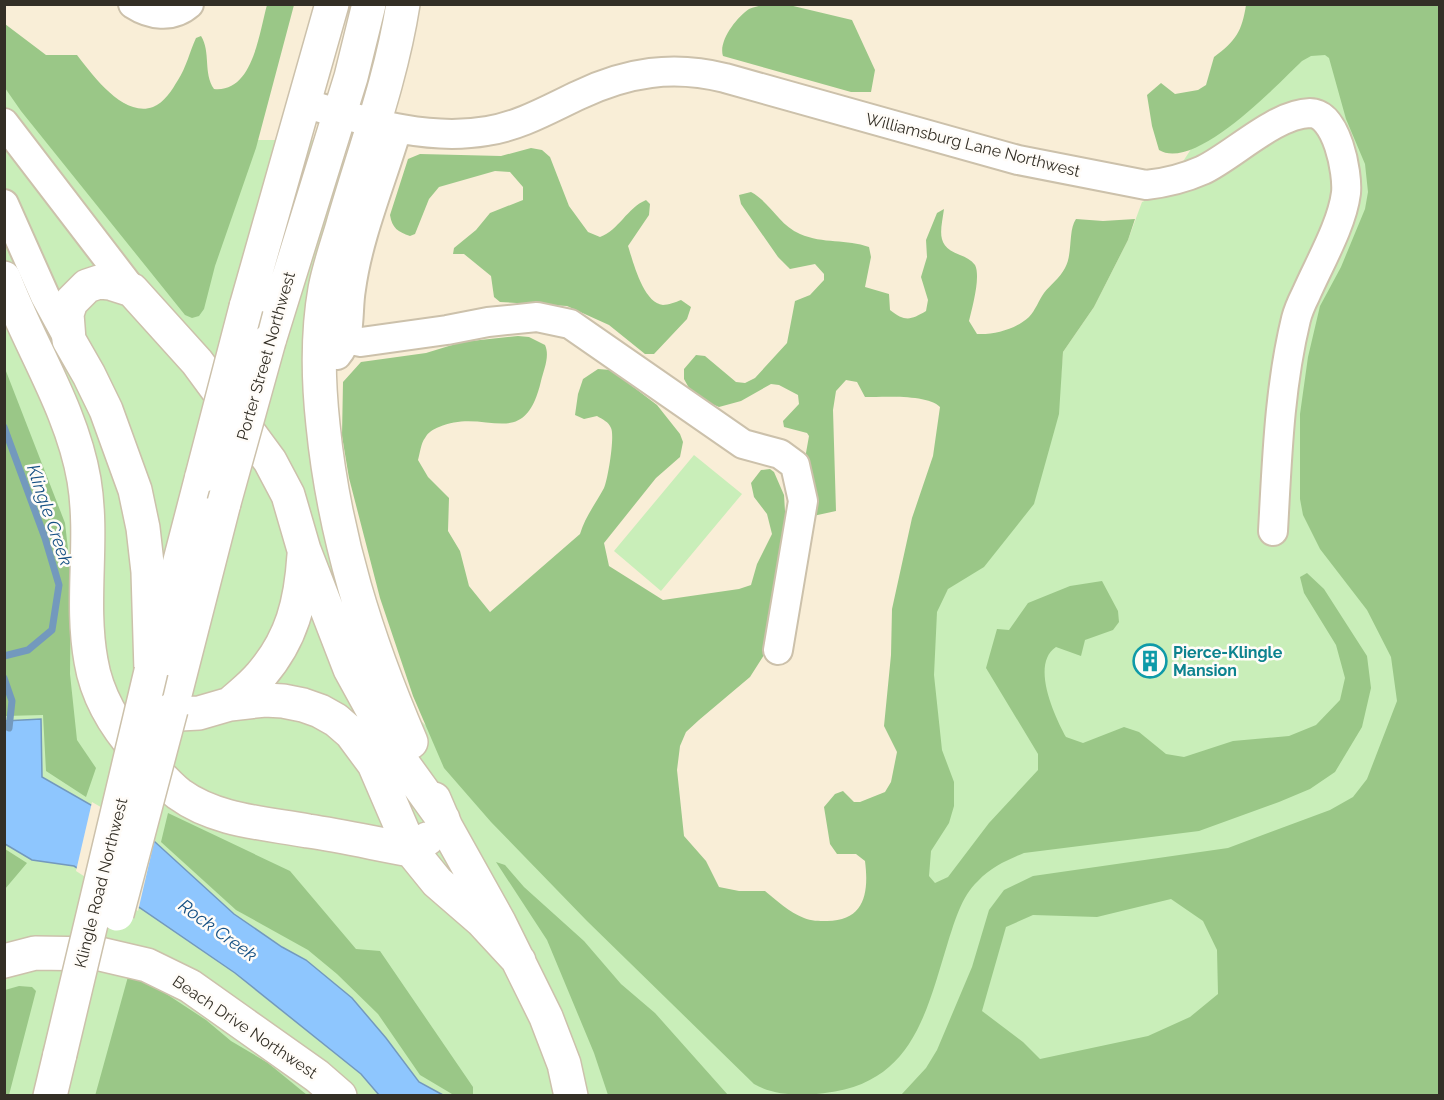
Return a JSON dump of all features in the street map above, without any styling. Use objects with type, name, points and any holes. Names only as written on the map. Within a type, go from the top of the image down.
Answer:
[{"type":"main road","name":"Porter Street Northwest","points":[[161,652],[202,476],[246,307],[332,4]]},
{"type":"main road","name":"Porter Street Northwest","points":[[161,652],[224,503],[269,341],[340,113],[369,4]]},
{"type":"main road","points":[[403,4],[389,70],[386,126],[325,288],[319,337],[319,374],[326,460],[342,545],[366,629],[386,685],[445,823],[519,961],[554,1036],[564,1064],[570,1093]]},
{"type":"main road","points":[[4,278],[19,317],[58,400],[75,445],[84,480],[88,521],[88,636],[91,662],[105,705],[125,738],[179,794],[205,808],[243,820],[411,850],[445,823]]},
{"type":"main road","points":[[445,823],[399,758],[350,669],[304,550],[288,495],[270,461],[197,362],[132,291],[110,283],[99,282],[87,286],[71,302],[67,314],[69,340],[106,410],[135,490],[143,528],[161,652],[159,692],[171,710],[188,715],[228,705],[265,700],[283,701],[320,711],[336,720],[363,747],[374,764],[411,850],[437,882],[482,921],[519,961]]},
{"type":"main road","points":[[228,705],[260,677],[282,645],[302,589],[304,550]]},
{"type":"main road","name":"Klingle Road Northwest","points":[[72,1095],[70,1056],[161,652]]},
{"type":"main road","name":"Klingle Road Northwest","points":[[50,1095],[70,1056],[102,969],[171,710]]},
{"type":"main road","name":"Beach Drive Northwest","points":[[4,961],[35,953],[100,954],[147,965],[190,986],[317,1076],[340,1095]]},
{"type":"street","points":[[133,4],[150,14],[167,15],[184,9],[189,4]]},
{"type":"street","name":"Williamsburg Lane Northwest","points":[[304,103],[386,126],[441,133],[486,131],[522,122],[621,77],[656,71],[690,71],[725,78],[1018,160],[1146,185],[1164,183],[1202,171],[1284,120],[1312,113],[1321,116],[1328,123],[1338,144],[1343,160],[1346,191],[1341,217],[1296,317],[1280,419],[1273,531]]},
{"type":"street","points":[[4,123],[132,291]]},
{"type":"street","points":[[319,374],[342,349],[346,339],[351,288],[386,126]]},
{"type":"street","points":[[4,204],[45,296],[69,340]]},
{"type":"street","points":[[346,339],[361,342],[488,322],[537,317],[570,324],[743,444],[780,454],[795,465],[802,501],[778,650]]},
{"type":"green space","points":[[267,5],[294,5],[256,148],[215,266],[204,309],[199,316],[192,318],[185,315],[5,88],[5,24],[46,55],[77,55],[109,92],[131,106],[142,109],[157,105],[167,96],[183,70],[196,38],[201,36],[214,89],[227,88],[238,82],[252,59]]},
{"type":"green space","points":[[763,5],[789,5],[852,20],[875,70],[871,92],[851,92],[723,56],[723,43],[734,23],[749,9]]},
{"type":"green space","points":[[1246,5],[1439,5],[1439,1095],[901,1095],[926,1068],[937,1050],[972,967],[989,910],[1004,890],[1033,876],[1228,848],[1330,810],[1353,797],[1367,779],[1397,701],[1391,657],[1367,610],[1320,549],[1303,515],[1300,499],[1300,414],[1308,357],[1320,306],[1341,267],[1365,209],[1368,192],[1365,164],[1346,119],[1329,58],[1325,55],[1311,56],[1302,61],[1235,122],[1214,138],[1193,149],[1174,153],[1159,150],[1152,126],[1147,95],[1161,83],[1175,94],[1198,90],[1206,85],[1214,57],[1237,35]],"holes":[[[1171,899],[1203,921],[1217,950],[1218,994],[1190,1017],[1148,1036],[1040,1059],[1023,1042],[982,1011],[1006,927],[1033,915],[1097,917]]]},
{"type":"green space","points":[[1302,5],[1439,5],[1439,1095],[5,1095],[5,31],[16,47],[194,140],[348,140],[330,227],[308,310],[369,671],[444,743],[648,927],[889,921],[919,643],[1061,376],[1063,352],[1094,307],[1128,240],[1142,202],[1162,194],[1224,98]]},
{"type":"green space","points":[[531,148],[542,150],[550,157],[569,206],[588,232],[600,237],[607,234],[633,208],[646,200],[650,204],[649,215],[628,246],[636,271],[644,289],[656,303],[665,305],[681,300],[691,307],[687,319],[654,354],[645,354],[609,325],[567,306],[500,302],[494,297],[491,276],[464,254],[453,254],[454,248],[476,230],[490,213],[523,200],[523,187],[510,172],[495,171],[439,187],[429,199],[415,234],[410,236],[402,233],[392,223],[390,215],[408,159],[420,154],[501,156]]},
{"type":"green space","points":[[751,192],[758,196],[786,225],[800,234],[869,247],[871,257],[865,287],[889,294],[890,310],[904,318],[926,311],[928,300],[921,277],[927,257],[926,240],[937,213],[944,209],[941,231],[943,242],[952,251],[972,262],[977,270],[969,321],[977,334],[1005,330],[1018,325],[1031,315],[1044,293],[1065,268],[1076,219],[1103,221],[1135,219],[1128,240],[1094,307],[1063,352],[1059,414],[1034,504],[984,567],[948,589],[937,612],[934,675],[942,750],[954,782],[954,806],[949,823],[931,851],[929,876],[935,883],[948,877],[989,823],[1038,770],[1038,754],[986,668],[997,629],[1009,630],[1028,603],[1070,586],[1102,581],[1118,611],[1119,622],[1113,630],[1085,640],[1081,656],[1056,647],[1049,655],[1045,665],[1047,691],[1061,728],[1066,737],[1083,743],[1124,727],[1139,732],[1166,754],[1184,757],[1233,741],[1289,736],[1316,725],[1340,700],[1345,678],[1336,645],[1304,593],[1300,577],[1307,573],[1324,589],[1367,656],[1371,688],[1362,727],[1335,772],[1310,789],[1199,831],[1024,853],[988,872],[972,887],[959,910],[923,1018],[897,1060],[878,1075],[855,1087],[816,1094],[779,1093],[754,1084],[587,921],[491,822],[444,768],[413,696],[380,598],[349,478],[342,436],[343,382],[361,362],[426,353],[462,342],[518,336],[529,337],[545,345],[547,358],[541,381],[534,403],[524,416],[514,422],[501,424],[472,421],[456,422],[439,427],[426,436],[418,460],[428,477],[449,498],[448,531],[460,551],[469,586],[490,612],[580,534],[604,488],[611,458],[611,428],[607,422],[597,416],[584,419],[575,415],[583,379],[598,369],[611,370],[657,405],[680,434],[683,442],[680,457],[656,478],[604,543],[609,566],[663,600],[739,589],[751,585],[757,564],[772,534],[767,514],[754,497],[751,483],[761,470],[770,469],[774,472],[784,495],[786,527],[769,647],[750,677],[686,732],[680,746],[677,770],[684,836],[706,861],[719,887],[739,891],[765,891],[788,909],[809,920],[840,920],[850,916],[862,903],[865,894],[865,861],[856,854],[837,854],[830,844],[824,807],[835,794],[843,791],[854,802],[860,802],[885,792],[891,782],[897,752],[884,726],[891,655],[892,609],[912,518],[933,456],[940,407],[916,398],[865,397],[857,382],[846,380],[836,391],[833,410],[836,511],[813,516],[804,464],[809,436],[807,433],[784,427],[783,421],[799,404],[798,395],[779,385],[771,384],[741,401],[719,407],[703,400],[689,388],[684,379],[684,369],[696,355],[705,356],[736,382],[745,383],[755,378],[787,343],[795,301],[810,295],[824,280],[824,274],[815,264],[790,269],[778,257],[741,204],[739,195]]},
{"type":"green space","points":[[4,366],[65,523],[71,576],[70,674],[77,740],[96,768],[86,797],[46,771],[43,715],[5,716]]},
{"type":"green space","points":[[694,455],[742,494],[661,591],[614,551]]},
{"type":"green space","points":[[168,813],[290,871],[356,949],[380,951],[473,1087],[473,1095],[452,1094],[420,1075],[378,1014],[337,974],[308,950],[236,910],[161,842]]},
{"type":"green space","points":[[5,849],[27,863],[5,889]]},
{"type":"green space","points":[[496,862],[505,865],[524,887],[584,941],[621,984],[655,1013],[728,1095],[608,1095],[594,1053],[547,940]]},
{"type":"green space","points":[[133,972],[206,1020],[231,1041],[268,1063],[307,1095],[95,1096],[129,973]]},
{"type":"green space","points":[[19,986],[32,987],[36,991],[9,1095],[5,1095],[5,990]]},
{"type":"water","name":"Rock Creek","points":[[41,719],[42,777],[154,841],[234,914],[282,947],[306,960],[352,998],[419,1082],[443,1095],[379,1095],[361,1074],[235,973],[140,908],[74,866],[32,860],[5,844],[4,721]]},
{"type":"pier","points":[[92,802],[155,838],[138,911],[76,871]]},
{"type":"waterway","name":"Klingle Creek","points":[[4,427],[45,538],[59,585],[52,630],[28,650],[4,656]]},
{"type":"waterway","name":"Klingle Creek","points":[[4,678],[12,701],[9,728]]},
{"type":"place","name":"Pierce-Klingle Mansion","points":[[1150,661]]}]
